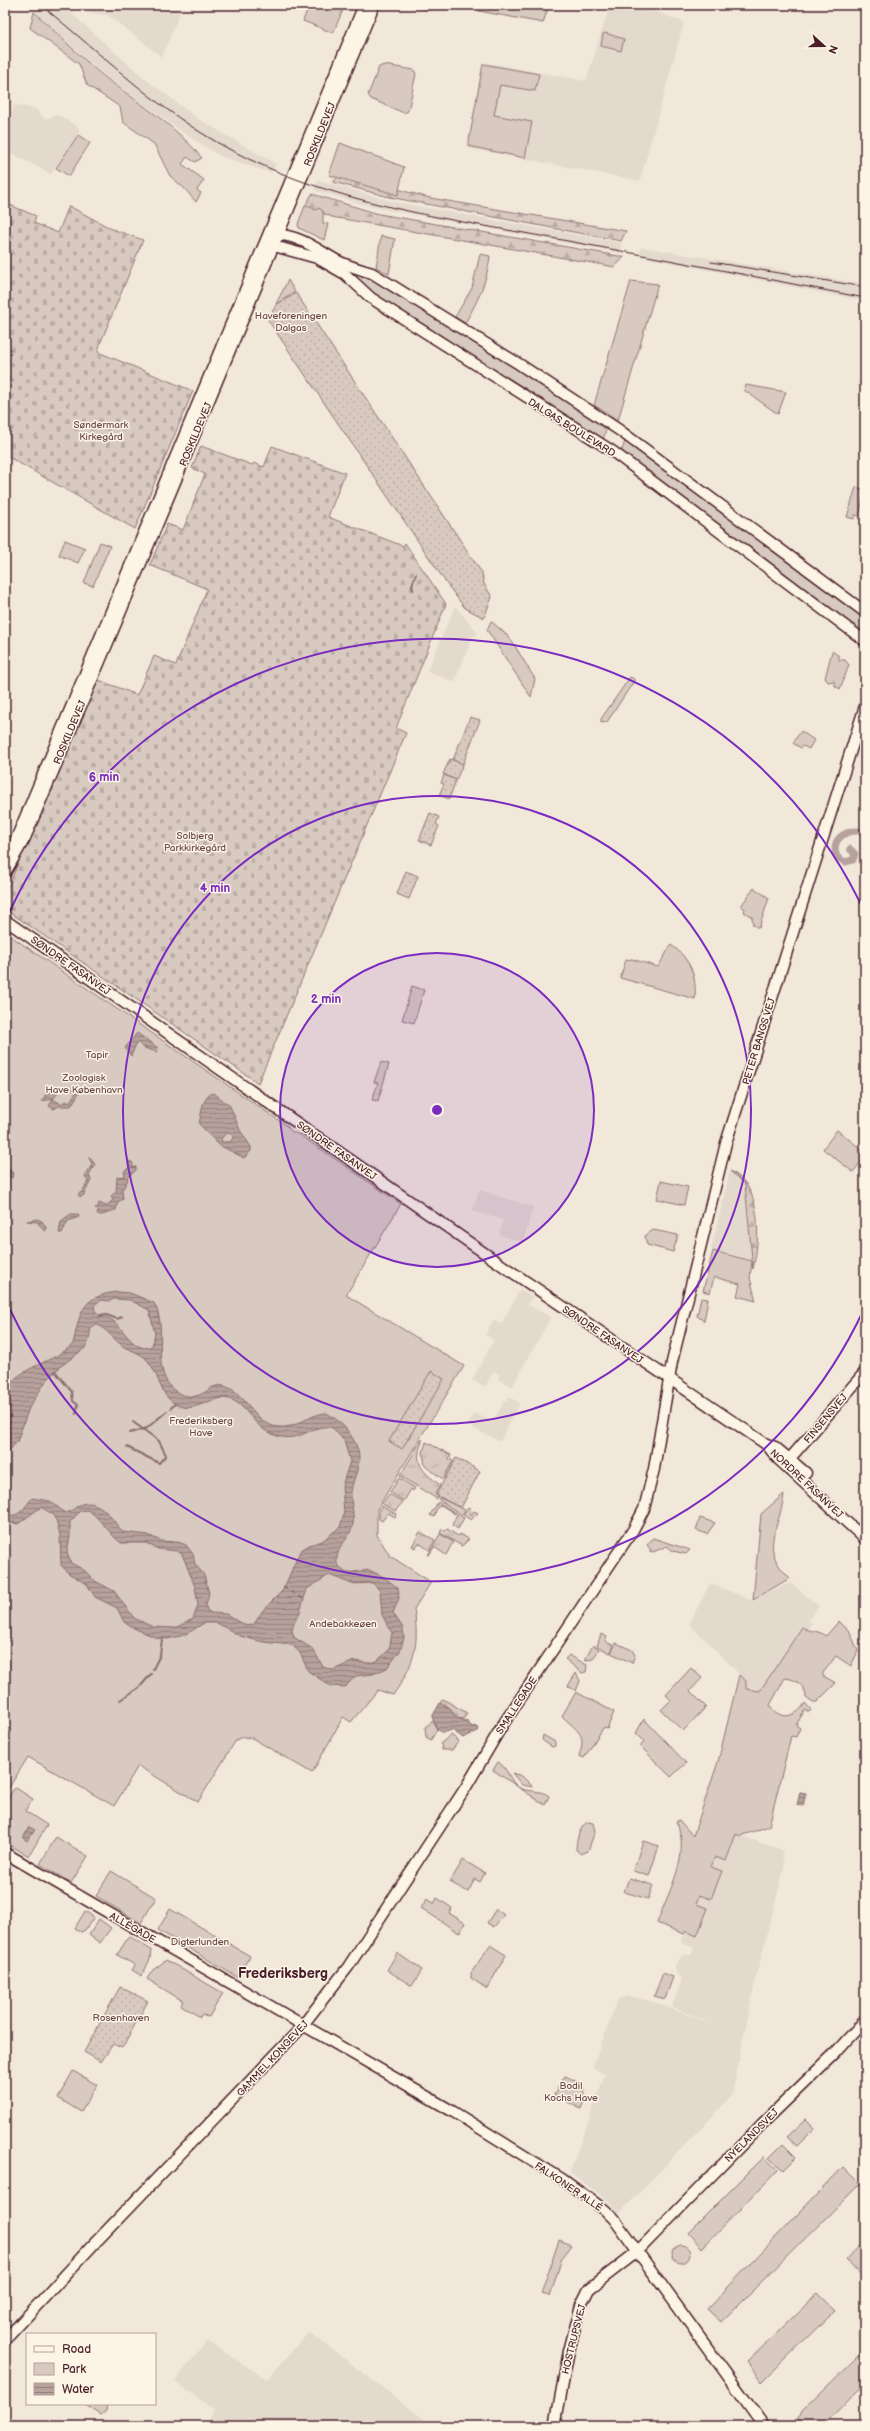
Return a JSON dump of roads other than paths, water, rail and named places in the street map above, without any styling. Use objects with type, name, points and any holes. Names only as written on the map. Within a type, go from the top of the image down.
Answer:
[{"type":"street","name":"ROSKILDEVEJ","points":[[5,873],[25,838],[279,234],[303,160],[364,5]]},
{"type":"street","name":"ROSKILDEVEJ","points":[[12,860],[16,839],[267,234],[303,160],[374,5]]},
{"type":"street","points":[[267,234],[279,234],[308,242],[342,263],[372,273],[525,368],[631,439],[865,612]]},
{"type":"street","name":"DALGAS BOULEVARD","points":[[263,244],[274,245],[317,258],[344,274],[371,298],[612,451],[865,640]]},
{"type":"street","name":"PETER BANGS VEJ","points":[[669,1379],[713,1193],[728,1142],[726,1143],[865,706]]},
{"type":"street","name":"SØNDRE FASANVEJ","points":[[5,920],[669,1379]]},
{"type":"street","name":"FINSENSVEJ","points":[[790,1465],[865,1372]]},
{"type":"street","name":"NORDRE FASANVEJ","points":[[669,1379],[766,1444],[772,1454],[790,1465],[865,1529]]},
{"type":"street","name":"SMALLEGADE","points":[[314,2012],[351,1962],[466,1787],[509,1715],[636,1525],[649,1492],[669,1379]]},
{"type":"street","name":"FINSENSVEJ","points":[[827,1421],[865,1380]]},
{"type":"street","name":"NORDRE FASANVEJ","points":[[790,1465],[865,1539]]},
{"type":"street","name":"ALLÉGADE","points":[[5,1853],[300,2024]]},
{"type":"street","name":"GAMMEL KONGEVEJ","points":[[5,2334],[300,2024],[314,2012]]},
{"type":"street","name":"NYELANDSVEJ","points":[[637,2252],[762,2124],[835,2053],[865,2020]]},
{"type":"street","name":"GAMMEL KONGEVEJ","points":[[5,2340],[300,2024]]},
{"type":"street","name":"FALKONER ALLÉ","points":[[300,2024],[424,2094],[562,2179],[605,2210],[764,2426]]},
{"type":"street","name":"HOSTRUPSVEJ","points":[[555,2426],[569,2351],[584,2296],[589,2289],[637,2252]]},
{"type":"water","points":[[137,1033],[158,1048],[157,1052],[144,1048],[137,1042],[131,1056],[125,1048]]},
{"type":"water","points":[[75,1086],[78,1088],[79,1093],[71,1106],[59,1106],[54,1109],[49,1106],[53,1099],[61,1104],[66,1101],[69,1103],[76,1092],[72,1089]]},
{"type":"water","points":[[53,1088],[58,1093],[53,1099],[42,1101],[49,1089]]},
{"type":"water","points":[[214,1093],[230,1106],[240,1130],[251,1147],[251,1151],[244,1158],[219,1145],[199,1124],[203,1104],[209,1094]],"holes":[[[226,1133],[232,1134],[233,1138],[230,1142],[222,1142],[221,1139]]]},
{"type":"water","points":[[88,1156],[95,1164],[89,1175],[91,1180],[84,1195],[80,1197],[78,1194],[82,1192],[88,1181],[85,1176],[92,1164]]},
{"type":"water","points":[[129,1161],[133,1163],[132,1167],[136,1167],[136,1170],[127,1178],[128,1180],[122,1190],[123,1199],[118,1202],[116,1210],[103,1215],[97,1215],[98,1211],[95,1208],[98,1207],[99,1203],[106,1206],[113,1200],[111,1196],[116,1192],[117,1177],[125,1176],[124,1171],[129,1168]]},
{"type":"water","points":[[5,1170],[10,1170],[13,1173],[12,1178],[8,1176],[9,1182],[5,1183]]},
{"type":"water","points":[[71,1214],[78,1214],[79,1217],[68,1221],[62,1233],[59,1233],[61,1221]]},
{"type":"water","points":[[37,1219],[42,1221],[47,1229],[45,1231],[37,1222],[27,1221]]},
{"type":"water","points":[[117,1292],[130,1293],[154,1303],[160,1322],[160,1353],[163,1372],[167,1382],[177,1392],[186,1396],[195,1396],[220,1385],[232,1389],[257,1415],[271,1425],[279,1427],[291,1426],[314,1416],[326,1413],[338,1421],[349,1433],[357,1447],[359,1462],[351,1492],[353,1524],[350,1533],[338,1554],[337,1564],[346,1573],[369,1570],[384,1577],[398,1588],[399,1598],[393,1613],[403,1628],[404,1638],[400,1651],[387,1668],[373,1674],[356,1676],[345,1687],[330,1686],[308,1671],[300,1653],[292,1645],[263,1642],[240,1636],[217,1623],[204,1623],[185,1635],[167,1639],[157,1638],[131,1627],[124,1622],[117,1608],[95,1597],[87,1584],[68,1573],[61,1565],[60,1535],[55,1516],[41,1507],[18,1524],[5,1522],[5,1514],[18,1514],[24,1509],[32,1498],[50,1501],[65,1513],[82,1504],[95,1504],[106,1512],[123,1532],[148,1535],[161,1541],[178,1542],[186,1545],[193,1554],[195,1564],[204,1575],[209,1593],[206,1605],[207,1610],[211,1613],[226,1614],[247,1626],[254,1624],[263,1610],[283,1590],[300,1551],[309,1545],[322,1541],[340,1527],[344,1513],[342,1486],[350,1461],[344,1441],[333,1428],[320,1427],[289,1438],[282,1437],[265,1431],[238,1403],[232,1400],[225,1398],[218,1399],[191,1407],[177,1405],[166,1396],[151,1366],[145,1358],[124,1347],[104,1329],[96,1324],[91,1327],[89,1340],[85,1348],[61,1366],[46,1381],[29,1408],[17,1442],[5,1455],[5,1390],[19,1375],[56,1356],[73,1344],[78,1323],[84,1308],[96,1297]],"holes":[[[114,1299],[130,1300],[149,1310],[155,1334],[152,1346],[146,1348],[135,1344],[116,1323],[95,1311],[94,1305],[101,1300],[110,1301]],[[87,1510],[91,1513],[121,1543],[146,1543],[158,1549],[177,1551],[182,1554],[195,1587],[198,1605],[193,1619],[175,1628],[153,1627],[134,1618],[114,1591],[95,1581],[84,1570],[71,1563],[67,1552],[70,1537],[70,1522],[80,1511]],[[329,1575],[352,1584],[373,1583],[380,1591],[382,1615],[392,1633],[389,1650],[377,1661],[368,1663],[354,1661],[333,1670],[323,1667],[313,1649],[295,1638],[292,1631],[307,1589]]]},
{"type":"water","points":[[440,1703],[450,1708],[456,1718],[468,1721],[467,1723],[479,1729],[478,1731],[463,1738],[452,1730],[443,1733],[437,1729],[432,1717]]},
{"type":"water","points":[[800,1792],[806,1793],[803,1806],[797,1805]]},
{"type":"water","points":[[29,1827],[35,1830],[27,1841],[23,1838]]},
{"type":"waterway","points":[[413,590],[412,585],[416,574]]},
{"type":"waterway","points":[[850,849],[855,854],[853,860],[845,862],[837,857],[835,850],[836,845],[842,836],[852,832],[865,832]]},
{"type":"waterway","points":[[5,986],[6,982]]},
{"type":"waterway","points":[[100,1316],[104,1314],[117,1319],[122,1317]]},
{"type":"waterway","points":[[55,1371],[72,1392],[73,1401],[78,1405],[76,1414]]},
{"type":"waterway","points":[[171,1408],[175,1404]]},
{"type":"waterway","points":[[130,1433],[147,1428],[167,1411]]},
{"type":"waterway","points":[[127,1447],[159,1463],[166,1455],[159,1441],[133,1422]]},
{"type":"waterway","points":[[153,1669],[160,1655],[162,1639]]},
{"type":"waterway","points":[[120,1700],[140,1687],[151,1674]]},
{"type":"tram line","points":[[41,5],[132,82],[178,118],[229,149],[268,168],[308,183],[348,196],[431,216],[634,253],[865,298]]},
{"type":"tram line","points":[[711,262],[865,287]]},
{"type":"district","name":"Frederiksberg","points":[[283,1973]]},
{"type":"park label","name":"Haveforeningen Dalgas","points":[[291,320]]},
{"type":"park label","name":"Søndermark Kirkegård","points":[[101,430]]},
{"type":"park label","name":"Solbjerg Parkkirkegård","points":[[195,840]]},
{"type":"park label","name":"Tapir","points":[[97,1054]]},
{"type":"park label","name":"Zoologisk Have København","points":[[84,1082]]},
{"type":"park label","name":"Frederiksberg Have","points":[[201,1426]]},
{"type":"park label","name":"Andebakkeøen","points":[[343,1623]]},
{"type":"park label","name":"Digterlunden","points":[[200,1941]]},
{"type":"park label","name":"Rosenhaven","points":[[121,2017]]},
{"type":"park label","name":"Bodil Kochs Have","points":[[571,2090]]}]
